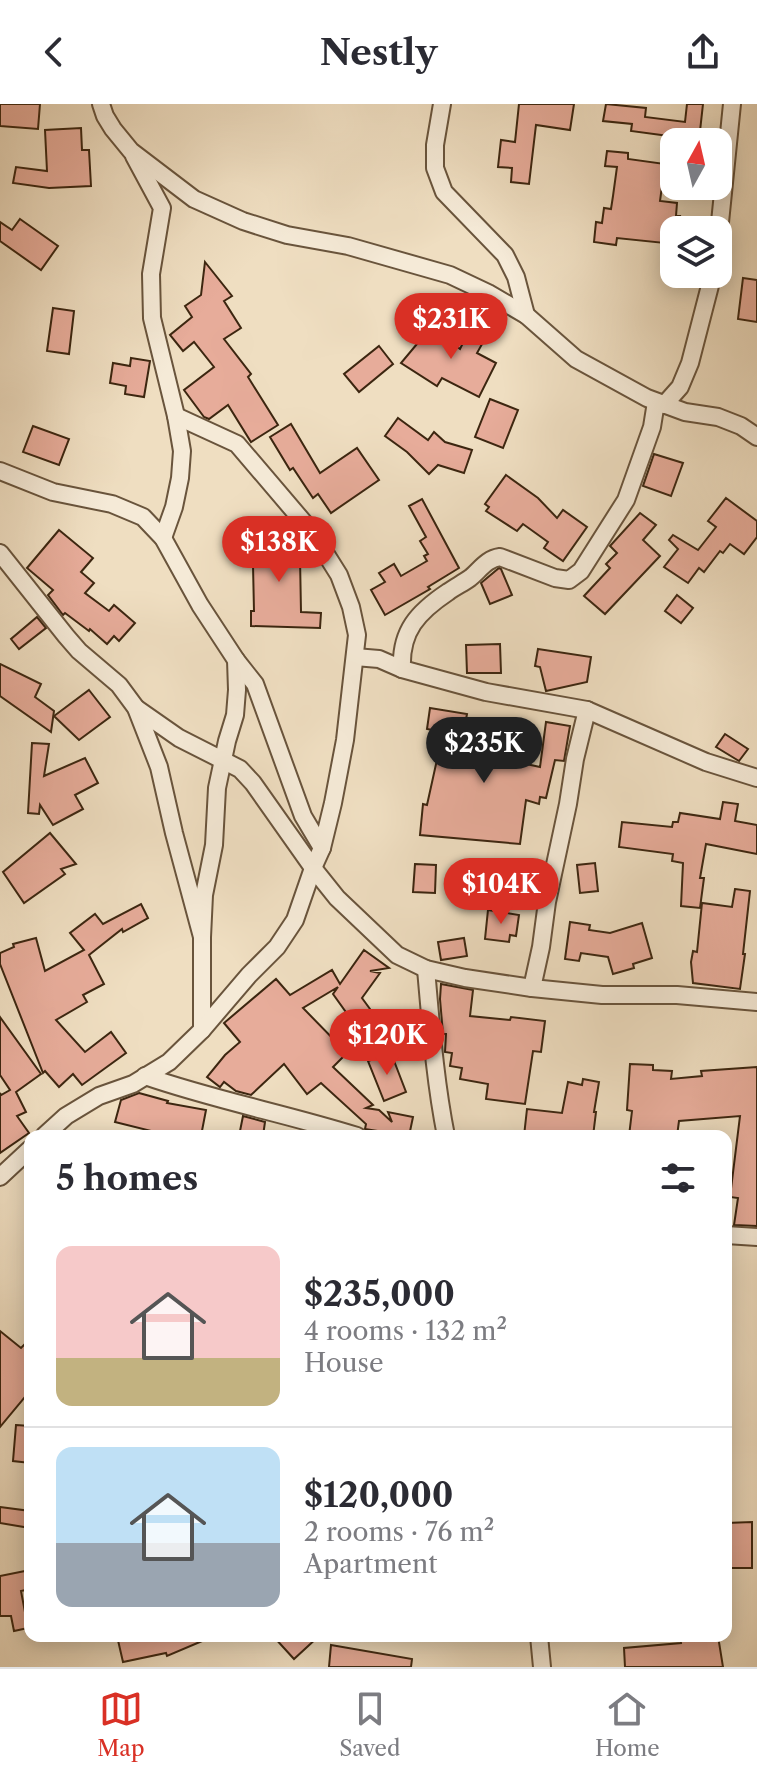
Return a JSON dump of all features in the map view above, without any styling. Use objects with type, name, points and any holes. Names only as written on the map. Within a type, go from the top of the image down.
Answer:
[{"type":"street","points":[[101,104],[105,116],[131,151],[162,208],[151,274],[152,318],[182,451],[174,507],[163,538]]},
{"type":"street","points":[[442,104],[435,145],[435,168],[444,192],[505,255],[516,277],[526,315]]},
{"type":"street","points":[[721,216],[732,104]]},
{"type":"street","points":[[131,151],[194,199],[243,221],[287,235],[348,246],[450,275],[526,315],[576,359],[660,403],[685,412],[718,417],[741,426],[757,437]]},
{"type":"street","points":[[402,669],[403,643],[412,624],[426,607],[470,578],[493,558],[500,557],[555,578],[569,580],[581,571],[626,500],[660,403],[680,387],[690,363],[709,288]]},
{"type":"street","points":[[51,1130],[66,1116],[99,1096],[133,1084],[169,1062],[277,947],[295,920],[322,848],[345,740],[357,635],[339,575],[312,532],[237,444],[176,416]]},
{"type":"street","points":[[0,471],[53,492],[112,504],[143,517],[163,538],[200,605],[255,684],[303,816],[322,848]]},
{"type":"street","points":[[0,553],[79,651],[119,685],[136,708],[159,767],[202,937]]},
{"type":"street","points":[[355,657],[379,659],[402,669],[486,692],[587,710],[706,762],[757,778]]},
{"type":"street","points":[[202,1030],[204,895],[214,845],[217,788],[235,715],[236,660]]},
{"type":"street","points":[[136,708],[179,738],[240,769],[337,898],[397,955],[426,969],[532,988],[602,995],[677,995],[757,1002]]},
{"type":"street","points":[[532,988],[587,710]]},
{"type":"street","points":[[426,969],[432,1046],[445,1130]]},
{"type":"street","points":[[145,1076],[178,1088],[338,1130]]},
{"type":"street","points":[[0,1177],[24,1155]]},
{"type":"street","points":[[732,1235],[757,1237]]},
{"type":"street","points":[[540,1642],[542,1667]]},
{"type":"building","points":[[0,104],[40,104],[38,129],[0,126]]},
{"type":"building","points":[[519,104],[574,104],[570,130],[536,125],[529,184],[511,182],[512,168],[498,167],[501,140],[515,142]]},
{"type":"building","points":[[606,104],[646,108],[645,117],[685,122],[687,104],[703,104],[700,128],[660,128],[660,135],[631,131],[632,124],[603,121]]},
{"type":"building","points":[[81,128],[82,150],[89,150],[91,186],[49,188],[13,183],[16,167],[47,171],[45,130]]},
{"type":"building","points":[[607,151],[628,153],[628,159],[660,163],[660,201],[677,203],[676,216],[660,216],[660,243],[617,238],[616,245],[594,242],[596,222],[602,223],[604,208],[611,209],[613,196],[617,167],[605,166]]},
{"type":"building","points":[[20,219],[58,246],[41,270],[0,241],[0,222],[12,230]]},
{"type":"building","points":[[205,262],[232,296],[224,301],[241,328],[224,339],[251,374],[248,377],[278,425],[251,442],[228,405],[209,419],[204,417],[184,390],[214,367],[194,342],[183,351],[170,335],[192,317],[185,306],[201,295]]},
{"type":"building","points":[[743,278],[757,280],[757,322],[738,319]]},
{"type":"building","points":[[53,308],[74,311],[69,354],[47,351]]},
{"type":"building","points":[[432,326],[460,349],[470,329],[486,337],[477,353],[496,363],[479,397],[442,378],[437,386],[401,363]]},
{"type":"building","points":[[379,346],[393,364],[359,392],[344,374]]},
{"type":"building","points":[[131,358],[150,361],[144,397],[125,394],[126,386],[110,383],[113,363],[130,366]]},
{"type":"building","points":[[490,399],[518,410],[503,448],[475,437]]},
{"type":"building","points":[[398,418],[428,440],[434,432],[445,442],[472,450],[464,473],[438,465],[429,474],[385,436]]},
{"type":"building","points":[[291,424],[320,473],[357,448],[379,480],[331,513],[318,494],[313,498],[293,468],[290,470],[270,437]]},
{"type":"building","points":[[33,426],[69,439],[59,465],[23,452]]},
{"type":"building","points":[[654,454],[683,463],[671,496],[643,486]]},
{"type":"building","points":[[506,475],[538,498],[557,518],[563,510],[587,527],[563,561],[544,548],[548,542],[523,524],[517,531],[486,511],[489,507],[485,504]]},
{"type":"building","points":[[726,498],[757,521],[757,537],[744,554],[730,544],[723,553],[720,551],[704,572],[699,568],[688,583],[664,567],[678,549],[669,540],[673,535],[698,550],[716,527],[708,521]]},
{"type":"building","points":[[422,499],[459,568],[385,615],[371,590],[385,582],[379,573],[394,564],[401,576],[427,561],[424,556],[428,554],[420,541],[426,537],[409,506]]},
{"type":"building","points":[[640,513],[656,525],[643,540],[660,556],[605,614],[584,596],[610,568],[606,564],[617,553],[610,546]]},
{"type":"building","points":[[59,530],[93,558],[81,572],[94,583],[85,593],[109,611],[114,605],[135,623],[119,641],[114,636],[107,644],[90,629],[65,613],[63,615],[48,595],[53,590],[27,568]]},
{"type":"building","points":[[300,535],[304,557],[300,558],[301,612],[321,613],[320,628],[251,626],[251,611],[254,611],[253,565],[250,565],[247,543]]},
{"type":"building","points":[[499,568],[512,595],[490,604],[481,583]]},
{"type":"building","points":[[677,595],[693,608],[681,623],[665,611]]},
{"type":"building","points":[[37,617],[46,628],[19,649],[11,639]]},
{"type":"building","points":[[500,644],[501,673],[467,673],[466,645]]},
{"type":"building","points":[[538,649],[591,657],[587,682],[546,691],[540,667],[535,666]]},
{"type":"building","points":[[0,664],[41,684],[35,697],[54,711],[51,732],[0,696]]},
{"type":"building","points":[[89,690],[110,717],[79,740],[54,716]]},
{"type":"building","points":[[430,708],[467,714],[460,751],[508,758],[540,767],[546,722],[570,726],[564,761],[555,760],[546,798],[540,797],[539,804],[526,800],[520,844],[420,835],[423,804],[427,805],[440,746],[431,744],[433,730],[427,729]]},
{"type":"building","points":[[725,734],[748,749],[739,761],[716,747]]},
{"type":"building","points":[[32,743],[49,744],[44,776],[85,758],[98,783],[75,795],[83,809],[53,825],[40,805],[39,814],[28,813]]},
{"type":"building","points":[[723,802],[738,804],[735,821],[757,825],[757,854],[706,844],[700,878],[704,878],[700,908],[681,906],[683,863],[672,861],[673,854],[619,847],[622,822],[672,827],[673,822],[678,822],[680,813],[720,819]]},
{"type":"building","points":[[50,833],[76,864],[61,869],[65,874],[24,903],[3,872]]},
{"type":"building","points":[[595,863],[598,891],[580,893],[577,865]]},
{"type":"building","points":[[415,864],[436,865],[435,893],[413,892]]},
{"type":"building","points":[[486,868],[511,870],[508,900],[489,902],[491,883],[485,883]]},
{"type":"building","points":[[735,889],[750,891],[740,989],[693,983],[691,962],[693,951],[697,952],[702,903],[732,907]]},
{"type":"building","points":[[141,904],[148,918],[123,932],[122,929],[89,955],[104,984],[83,995],[87,1002],[56,1020],[85,1052],[111,1032],[126,1053],[82,1085],[73,1074],[59,1087],[45,1071],[43,1073],[0,964],[0,953],[14,947],[13,944],[36,938],[45,971],[84,950],[70,933],[95,914],[103,924]]},
{"type":"building","points":[[488,910],[519,915],[516,936],[510,935],[509,942],[485,939]]},
{"type":"building","points":[[570,922],[590,925],[589,930],[610,933],[642,923],[652,958],[633,964],[634,968],[613,974],[608,957],[581,953],[579,961],[565,959]]},
{"type":"building","points":[[464,938],[467,956],[441,960],[438,942]]},
{"type":"building","points":[[364,950],[389,968],[370,971],[380,973],[362,998],[370,1009],[353,1022],[333,994],[338,987],[303,1008],[347,1053],[333,1067],[373,1105],[366,1108],[379,1110],[392,1122],[388,1112],[413,1117],[410,1130],[365,1129],[366,1124],[321,1083],[307,1094],[284,1064],[251,1095],[236,1091],[224,1082],[220,1087],[207,1077],[240,1042],[224,1023],[276,979],[290,995],[332,970],[340,984]]},
{"type":"building","points":[[441,984],[473,990],[470,1016],[545,1021],[541,1052],[533,1051],[525,1104],[486,1099],[488,1084],[460,1079],[462,1068],[450,1066],[452,1053],[445,1052],[446,1034],[443,1034]]},
{"type":"building","points":[[0,1017],[41,1074],[16,1092],[26,1112],[17,1116],[27,1130],[24,1130],[24,1136],[0,1153],[0,1093],[10,1090],[0,1075]]},
{"type":"building","points":[[391,1053],[406,1092],[384,1101],[368,1061]]},
{"type":"building","points":[[630,1064],[653,1065],[653,1070],[672,1071],[671,1079],[702,1076],[701,1071],[757,1067],[757,1226],[734,1225],[738,1198],[732,1197],[732,1181],[740,1116],[679,1121],[678,1130],[630,1130],[632,1111],[627,1110]]},
{"type":"building","points":[[583,1079],[599,1082],[594,1130],[525,1130],[527,1109],[562,1113],[568,1082],[582,1085]]},
{"type":"building","points":[[139,1093],[167,1103],[206,1110],[202,1130],[147,1130],[115,1122],[121,1100]]},
{"type":"building","points":[[243,1116],[265,1122],[264,1130],[240,1130]]},
{"type":"building","points":[[0,1331],[21,1348],[24,1345],[24,1398],[0,1427]]},
{"type":"building","points":[[16,1425],[24,1426],[24,1462],[13,1461]]},
{"type":"building","points":[[0,1507],[24,1510],[24,1527],[0,1523]]},
{"type":"building","points":[[752,1522],[752,1568],[732,1568],[732,1523]]},
{"type":"building","points":[[24,1571],[24,1590],[21,1591],[24,1629],[14,1631],[11,1616],[0,1616],[0,1576]]},
{"type":"building","points":[[118,1642],[200,1642],[167,1656],[166,1653],[123,1662]]},
{"type":"building","points":[[278,1642],[312,1642],[294,1659]]},
{"type":"building","points":[[719,1642],[723,1667],[625,1667],[624,1648]]},
{"type":"building","points":[[331,1645],[412,1659],[411,1667],[329,1667]]}]
